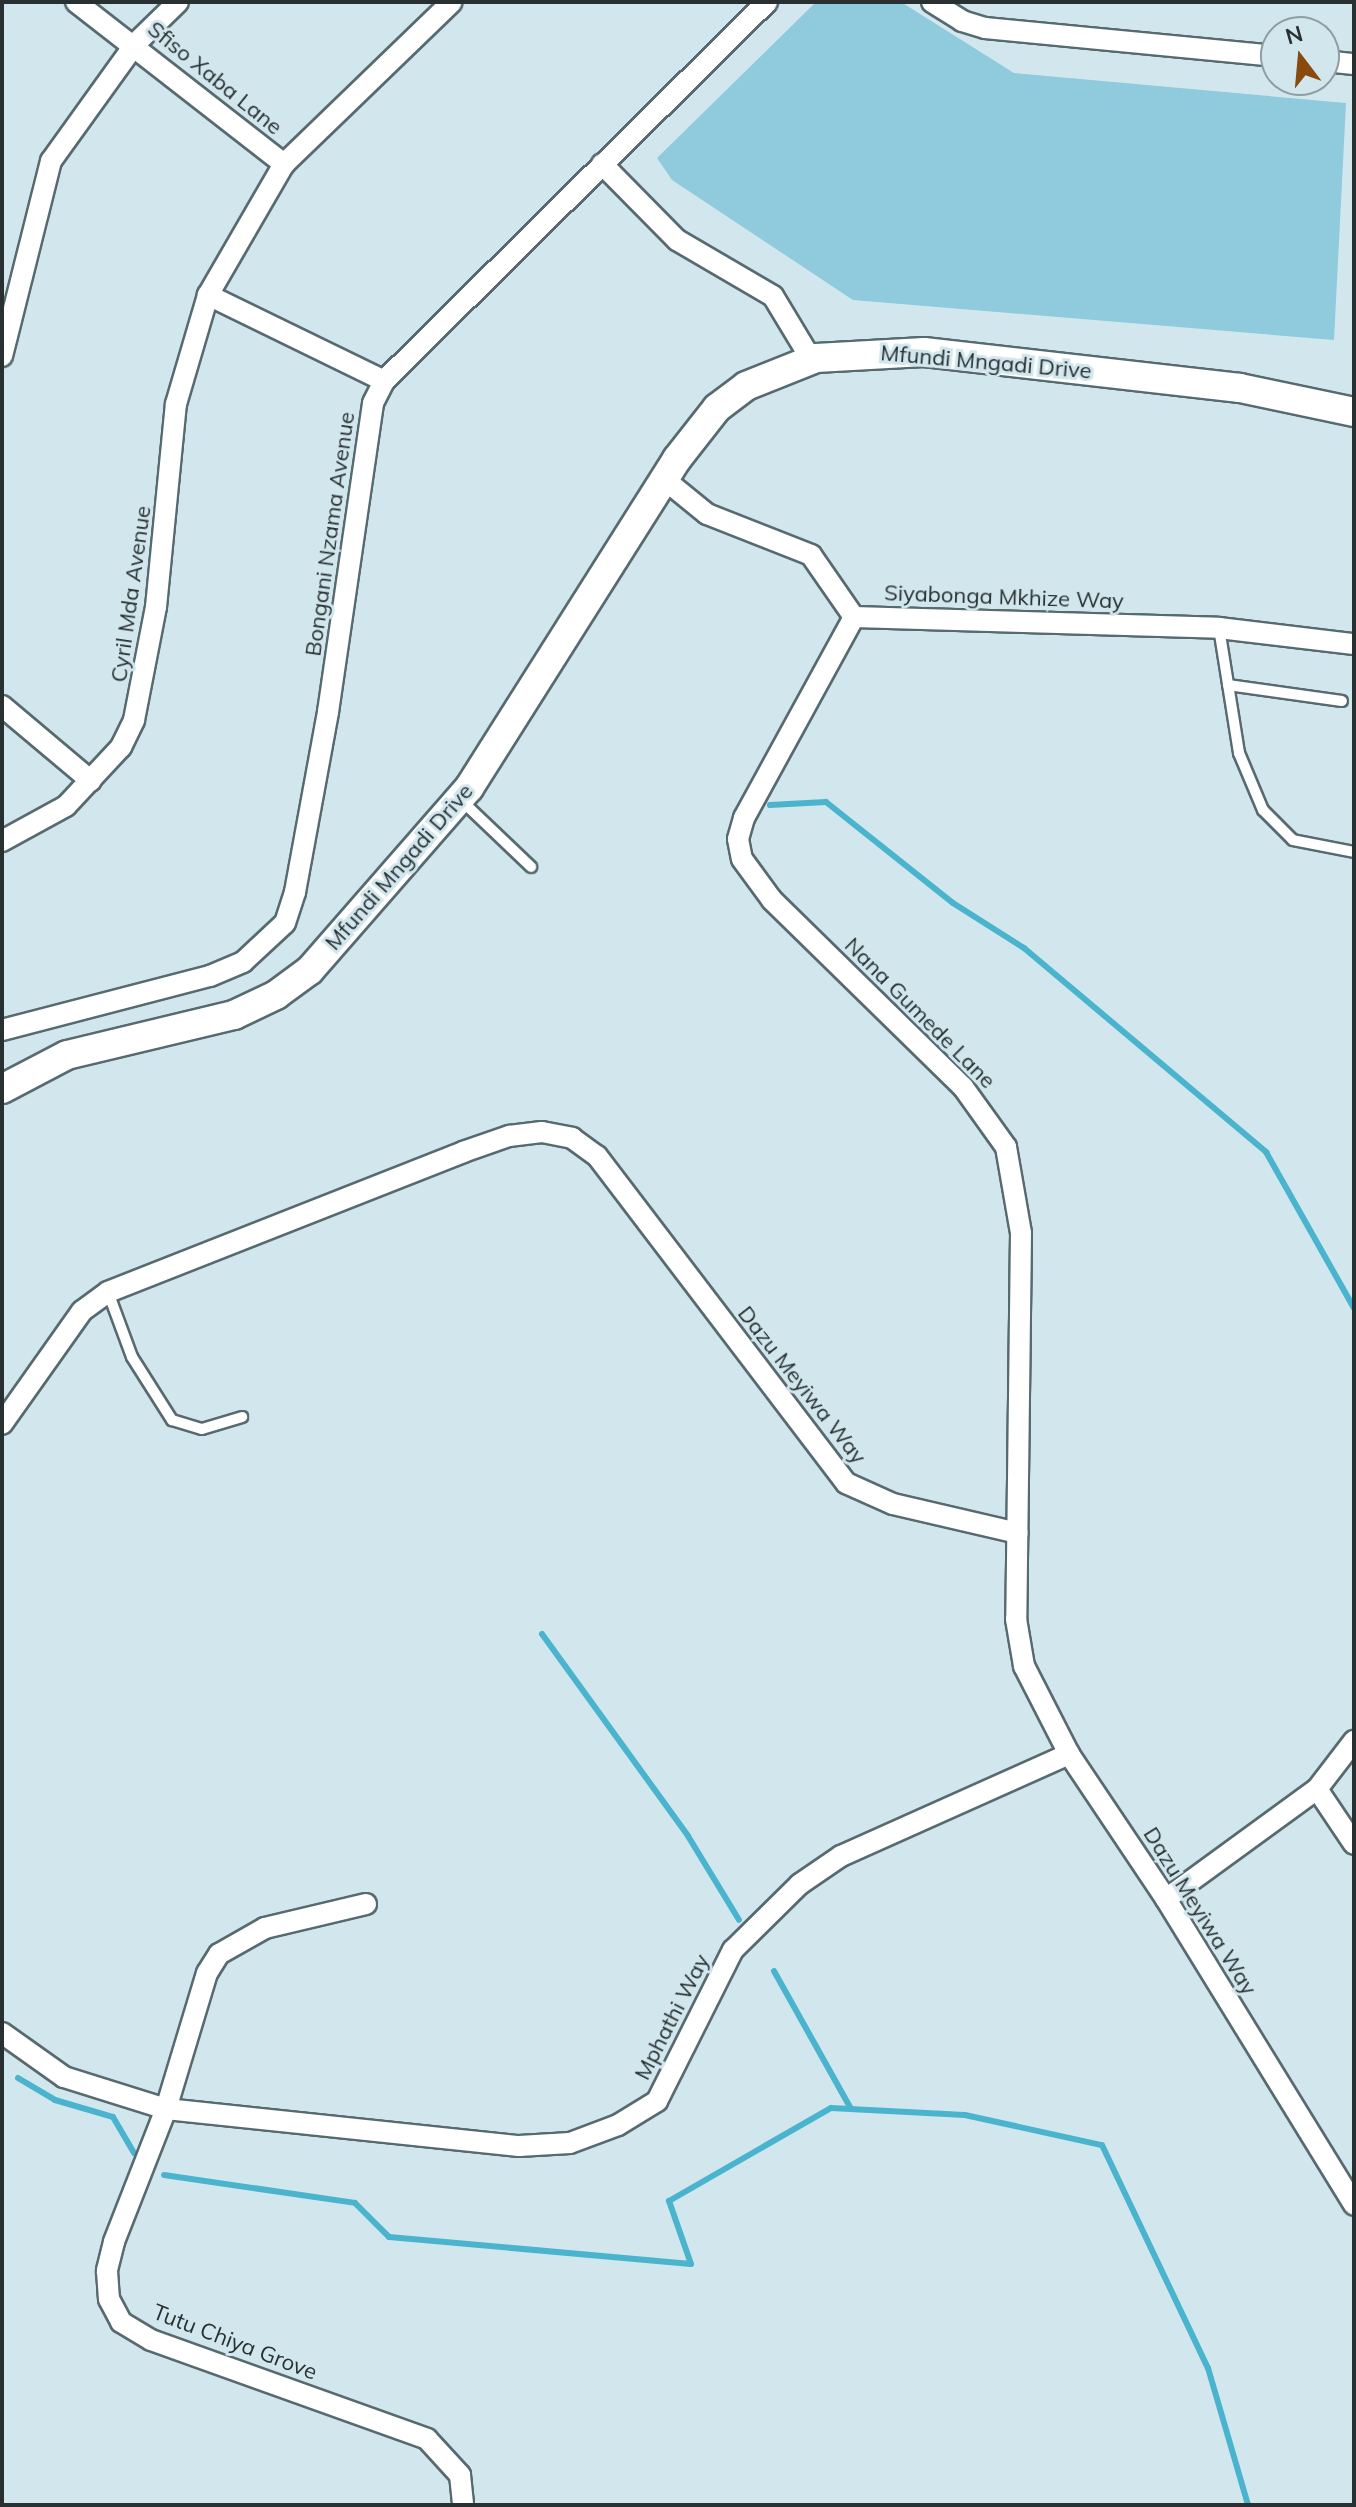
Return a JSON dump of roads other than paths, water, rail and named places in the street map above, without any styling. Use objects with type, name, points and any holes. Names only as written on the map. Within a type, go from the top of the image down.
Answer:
[{"type":"street","name":"Sfiso Xaba Lane","points":[[76,2],[135,44],[284,164]]},
{"type":"street","points":[[2,356],[51,161],[135,44],[178,2]]},
{"type":"street","name":"Cyril Mda Avenue","points":[[2,841],[34,828],[91,781],[121,747],[142,693],[160,578],[176,404],[208,295],[284,164],[452,2]]},
{"type":"street","name":"Bongani Nzama Avenue","points":[[2,1030],[210,976],[243,962],[285,923],[295,892],[328,712],[373,403],[384,381],[767,2]]},
{"type":"street","points":[[932,2],[962,21],[985,28],[1260,54]]},
{"type":"street","points":[[602,164],[677,240],[773,296],[811,359]]},
{"type":"street","points":[[208,295],[384,381]]},
{"type":"street","name":"Mfundi Mngadi Drive","points":[[2,1089],[26,1072],[67,1055],[234,1015],[276,995],[310,970],[460,798],[664,479],[717,408],[746,386],[811,359],[862,352],[924,352],[1240,388],[1354,412]]},
{"type":"street","points":[[664,479],[724,522],[811,555],[854,617]]},
{"type":"street","name":"Siyabonga Mkhize Way","points":[[738,839],[763,779],[854,617],[1219,628],[1354,644]]},
{"type":"street","points":[[2,706],[91,781]]},
{"type":"street","name":"Nana Gumede Lane","points":[[738,839],[742,859],[756,881],[963,1087],[1006,1147],[1021,1233],[1018,1533]]},
{"type":"street","name":"Dazu Meyiwa Way","points":[[2,1424],[82,1311],[108,1292],[509,1136],[542,1132],[572,1138],[615,1178],[846,1483],[893,1504],[1018,1533],[1019,1646],[1032,1688],[1069,1754],[1166,1899],[1354,2205]]},
{"type":"street","points":[[1166,1899],[1317,1789],[1354,1741]]},
{"type":"street","name":"Mphathi Way","points":[[3,2037],[64,2077],[166,2109],[519,2146],[570,2143],[618,2125],[658,2100],[733,1950],[800,1884],[841,1856],[1069,1754]]},
{"type":"street","points":[[1317,1789],[1354,1844]]},
{"type":"street","name":"Tutu Chiya Grove","points":[[366,1904],[265,1928],[238,1939],[219,1954],[196,2004],[166,2109],[107,2271],[109,2299],[121,2322],[151,2340],[427,2439],[460,2475],[463,2505]]},
{"type":"lane","points":[[1219,628],[1239,753],[1263,810],[1293,840],[1354,852]]},
{"type":"lane","points":[[1228,685],[1342,701]]},
{"type":"lane","points":[[460,798],[531,867]]},
{"type":"lane","points":[[108,1292],[132,1357],[172,1420],[202,1429],[242,1417]]},
{"type":"waterway","points":[[770,805],[826,802],[953,903],[1024,948],[1266,1152],[1354,1308]]},
{"type":"waterway","points":[[542,1634],[688,1836],[739,1920]]},
{"type":"waterway","points":[[774,1971],[851,2109]]},
{"type":"waterway","points":[[18,2078],[55,2100],[113,2117],[134,2153]]},
{"type":"waterway","points":[[164,2175],[355,2203],[389,2237],[691,2264],[669,2201],[831,2108],[965,2115],[1102,2145],[1208,2368],[1248,2505]]}]
